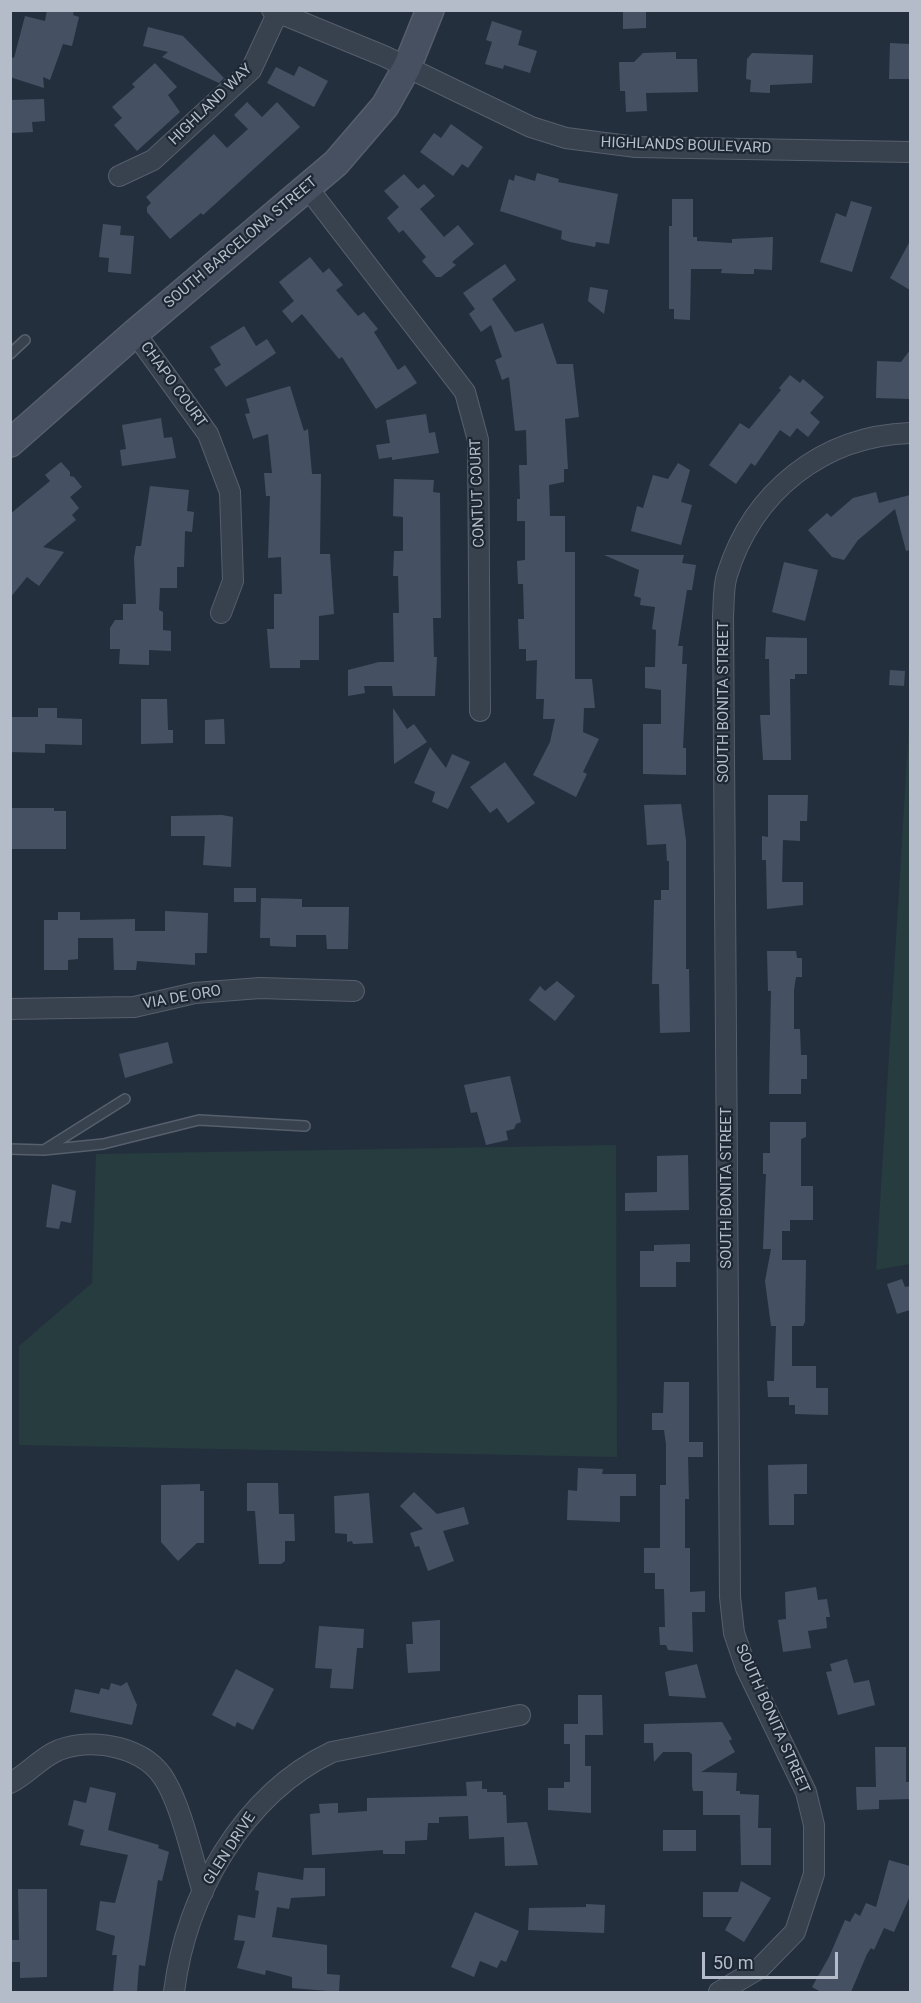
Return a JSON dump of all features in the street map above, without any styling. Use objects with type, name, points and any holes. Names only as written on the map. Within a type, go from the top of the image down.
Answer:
[{"type":"main road","name":"SOUTH BARCELONA STREET","points":[[10,442],[336,163],[385,106],[407,66],[430,10]]},
{"type":"street","name":"HIGHLANDS BOULEVARD","points":[[275,11],[407,66],[531,127],[587,143],[661,148],[910,152]]},
{"type":"street","name":"HIGHLAND WAY","points":[[119,176],[153,160],[251,70],[275,11]]},
{"type":"street","name":"CONTUT COURT","points":[[308,187],[465,392],[478,441],[480,711]]},
{"type":"street","name":"CHAPO COURT","points":[[135,333],[208,434],[230,492],[233,581],[221,613]]},
{"type":"street","name":"SOUTH BONITA STREET","points":[[719,1992],[760,1968],[795,1932],[814,1874],[814,1825],[806,1792],[746,1668],[734,1633],[730,1597],[723,616],[727,576],[750,523],[773,494],[814,459],[847,443],[869,437],[910,432]]},
{"type":"street","name":"VIA DE ORO","points":[[10,1010],[134,1007],[195,993],[260,988],[354,991]]},
{"type":"street","name":"GLEN DRIVE","points":[[174,1992],[177,1966],[203,1892],[240,1828],[263,1800],[304,1765],[332,1752],[520,1715]]},
{"type":"street","points":[[10,1784],[28,1773],[46,1756],[74,1746],[104,1745],[132,1753],[145,1761],[166,1781],[203,1892]]},
{"type":"lane","points":[[10,354],[26,340]]},
{"type":"lane","points":[[44,1150],[125,1099]]},
{"type":"lane","points":[[10,1149],[44,1150],[103,1144],[199,1120],[305,1126]]},
{"type":"green space","points":[[910,708],[910,1264],[876,1270]]},
{"type":"green space","points":[[616,1145],[617,1457],[19,1445],[19,1346],[92,1283],[96,1154]]},
{"type":"building","points":[[47,10],[74,10],[73,15],[79,17],[72,46],[63,44],[50,80],[43,77],[44,88],[10,77],[10,57],[14,58],[25,16],[45,21]]},
{"type":"building","points":[[623,10],[646,10],[646,28],[623,29]]},
{"type":"building","points":[[492,21],[522,31],[518,45],[537,51],[530,73],[504,65],[503,69],[485,64],[492,42],[486,40]]},
{"type":"building","points":[[148,27],[183,36],[224,78],[219,83],[162,57],[168,52],[143,46]]},
{"type":"building","points":[[890,43],[910,44],[910,79],[889,79]]},
{"type":"building","points":[[676,52],[676,59],[697,59],[698,92],[646,93],[647,111],[626,112],[625,91],[620,91],[619,62],[634,62],[643,53]]},
{"type":"building","points":[[752,53],[813,55],[812,83],[770,85],[770,93],[750,92],[751,80],[746,79],[747,59]]},
{"type":"building","points":[[155,63],[177,87],[168,95],[180,112],[137,151],[114,125],[122,118],[112,107],[135,87],[132,84]]},
{"type":"building","points":[[299,66],[328,81],[314,107],[267,83],[276,67],[294,76]]},
{"type":"building","points":[[44,99],[45,121],[32,122],[33,132],[10,133],[10,100]]},
{"type":"building","points":[[247,102],[262,117],[277,102],[300,127],[203,215],[201,213],[170,239],[147,212],[147,207],[151,203],[146,197],[214,134],[227,148],[248,129],[234,115]]},
{"type":"building","points":[[451,124],[483,147],[468,168],[462,164],[453,176],[420,152],[434,133],[441,138]]},
{"type":"building","points":[[537,173],[559,179],[558,182],[618,194],[609,244],[596,242],[595,247],[570,242],[561,239],[562,231],[500,211],[509,179],[514,181],[515,175],[535,181]]},
{"type":"building","points":[[404,174],[418,189],[424,184],[435,196],[420,209],[444,237],[458,225],[474,244],[452,262],[456,265],[441,277],[436,277],[422,261],[426,257],[403,230],[399,233],[387,218],[399,207],[384,191]]},
{"type":"building","points":[[672,199],[693,199],[693,237],[697,237],[697,241],[732,243],[732,239],[773,237],[772,270],[754,269],[754,274],[744,274],[721,273],[722,269],[691,269],[690,320],[674,319],[674,309],[669,309],[669,226],[672,226]]},
{"type":"building","points":[[851,201],[872,207],[852,272],[820,262],[836,213],[846,217]]},
{"type":"building","points":[[103,224],[121,226],[120,235],[134,236],[131,274],[108,272],[109,258],[99,257]]},
{"type":"building","points":[[910,241],[910,290],[890,278]]},
{"type":"building","points":[[310,257],[323,273],[329,268],[343,285],[336,290],[358,316],[364,312],[378,329],[374,332],[398,370],[405,365],[417,383],[376,409],[342,357],[339,359],[302,314],[292,323],[282,311],[294,301],[279,282]]},
{"type":"building","points":[[505,264],[516,280],[492,299],[515,332],[543,323],[557,364],[573,364],[579,417],[565,419],[568,469],[564,469],[564,482],[549,485],[550,516],[565,516],[565,552],[575,552],[575,679],[592,679],[595,708],[584,708],[583,732],[599,739],[583,772],[587,774],[576,797],[533,775],[550,742],[555,719],[543,719],[544,699],[536,699],[537,660],[526,661],[526,649],[519,649],[518,619],[524,619],[523,584],[518,584],[517,561],[525,560],[525,521],[517,521],[517,499],[520,499],[519,465],[527,465],[526,430],[515,431],[509,377],[502,380],[495,360],[502,357],[491,325],[481,332],[469,314],[475,309],[463,293]]},
{"type":"building","points":[[590,287],[608,290],[604,314],[588,301]]},
{"type":"building","points":[[244,326],[256,346],[267,339],[276,353],[226,387],[214,369],[221,365],[210,347]]},
{"type":"building","points":[[910,350],[910,399],[876,398],[877,361],[901,362]]},
{"type":"building","points":[[790,375],[800,383],[803,379],[824,397],[810,413],[820,422],[808,437],[797,428],[790,437],[780,430],[755,466],[751,463],[736,484],[709,465],[740,423],[749,429],[781,390],[779,388]]},
{"type":"building","points":[[290,386],[304,431],[308,429],[312,474],[321,474],[320,554],[330,554],[334,614],[319,616],[319,660],[300,660],[300,668],[270,668],[267,629],[274,629],[274,594],[282,594],[281,557],[268,558],[270,496],[266,496],[264,473],[272,473],[268,434],[253,439],[245,414],[250,413],[246,399]]},
{"type":"building","points":[[426,414],[429,433],[435,432],[439,453],[392,460],[392,457],[379,459],[376,445],[390,443],[386,420]]},
{"type":"building","points":[[161,418],[164,438],[172,437],[176,458],[122,466],[120,450],[126,449],[122,425]]},
{"type":"building","points":[[61,462],[70,472],[70,476],[74,477],[82,487],[70,497],[79,508],[72,515],[76,520],[43,547],[64,552],[39,586],[27,577],[10,598],[10,514],[50,481],[45,475]]},
{"type":"building","points":[[678,463],[690,470],[681,502],[692,505],[681,545],[631,531],[637,506],[643,508],[653,475],[668,479]]},
{"type":"building","points":[[394,479],[434,480],[433,492],[440,493],[441,618],[433,618],[434,657],[437,657],[435,696],[393,696],[392,686],[364,686],[365,693],[348,696],[348,670],[379,662],[394,662],[393,613],[399,613],[398,576],[393,576],[394,551],[403,551],[403,517],[393,516]]},
{"type":"building","points":[[150,486],[189,490],[187,511],[194,512],[192,532],[185,531],[184,567],[177,567],[177,588],[160,588],[159,610],[163,612],[163,630],[171,631],[171,651],[149,650],[149,665],[119,664],[120,649],[110,649],[110,628],[115,620],[123,620],[123,604],[136,604],[134,558],[136,546],[141,546]]},
{"type":"building","points":[[876,492],[879,503],[910,495],[910,550],[906,551],[895,509],[858,540],[844,560],[832,557],[808,530],[827,513],[831,517],[853,498]]},
{"type":"building","points":[[604,555],[684,555],[682,563],[696,565],[692,590],[687,590],[678,646],[683,646],[682,664],[687,664],[683,748],[686,748],[686,775],[643,774],[643,724],[661,724],[661,690],[645,688],[645,667],[655,667],[656,630],[652,629],[655,607],[640,605],[641,598],[634,596],[639,570]]},
{"type":"building","points":[[784,562],[818,570],[805,621],[772,612]]},
{"type":"building","points":[[766,637],[807,638],[807,674],[795,674],[795,679],[790,679],[791,760],[763,760],[760,715],[770,715],[769,659],[765,659]]},
{"type":"building","points":[[890,670],[905,671],[904,686],[889,685]]},
{"type":"building","points":[[141,699],[167,699],[168,730],[173,730],[173,743],[141,744]]},
{"type":"building","points":[[38,708],[57,708],[57,718],[82,719],[82,745],[45,744],[45,753],[10,752],[10,717],[38,717]]},
{"type":"building","points":[[393,708],[407,729],[414,724],[427,742],[394,764]]},
{"type":"building","points":[[224,719],[225,744],[205,744],[205,720]]},
{"type":"building","points":[[430,747],[446,768],[452,754],[470,762],[448,809],[432,802],[435,792],[414,783]]},
{"type":"building","points":[[505,762],[535,803],[508,823],[497,808],[490,813],[470,787]]},
{"type":"building","points":[[768,795],[808,795],[807,821],[800,821],[800,841],[783,840],[782,882],[803,882],[803,905],[767,909],[766,860],[762,860],[762,836],[768,837]]},
{"type":"building","points":[[681,804],[686,840],[686,969],[689,969],[690,1032],[660,1033],[659,984],[652,984],[654,900],[661,900],[661,890],[669,890],[669,861],[667,861],[666,844],[647,845],[644,805]]},
{"type":"building","points":[[11,808],[54,808],[54,811],[66,811],[66,849],[11,849]]},
{"type":"building","points":[[222,815],[233,817],[231,867],[203,865],[205,836],[171,836],[171,816]]},
{"type":"building","points":[[234,888],[256,888],[256,902],[234,902]]},
{"type":"building","points":[[261,898],[302,899],[302,907],[349,907],[348,949],[327,949],[326,935],[296,935],[296,947],[270,946],[270,938],[260,938]]},
{"type":"building","points":[[165,911],[208,913],[207,953],[195,953],[195,965],[137,961],[136,970],[114,970],[113,938],[78,938],[78,959],[68,960],[68,970],[44,970],[44,920],[58,920],[58,912],[80,912],[80,920],[135,919],[135,931],[165,931]]},
{"type":"building","points":[[767,951],[796,951],[797,958],[802,958],[802,977],[796,977],[794,990],[794,1029],[800,1029],[801,1055],[807,1055],[807,1079],[801,1079],[801,1094],[769,1094],[771,991],[768,991]]},
{"type":"building","points":[[557,981],[575,996],[555,1021],[529,1000],[540,986],[545,991]]},
{"type":"building","points":[[168,1042],[173,1063],[125,1078],[119,1054]]},
{"type":"building","points":[[510,1076],[521,1122],[516,1124],[514,1129],[506,1131],[508,1140],[486,1145],[477,1112],[471,1113],[464,1085]]},
{"type":"building","points":[[770,1122],[806,1122],[806,1137],[801,1139],[801,1186],[813,1186],[813,1220],[790,1220],[790,1231],[782,1231],[782,1260],[806,1260],[805,1322],[803,1326],[792,1326],[792,1366],[816,1366],[816,1388],[828,1388],[828,1415],[795,1414],[795,1405],[789,1405],[789,1397],[768,1397],[767,1381],[774,1381],[776,1326],[771,1326],[765,1281],[771,1249],[763,1249],[766,1174],[763,1174],[763,1153],[770,1153]]},
{"type":"building","points":[[688,1155],[689,1210],[625,1211],[625,1193],[657,1192],[657,1156]]},
{"type":"building","points":[[52,1184],[76,1191],[71,1223],[61,1221],[59,1229],[46,1227]]},
{"type":"building","points":[[690,1244],[690,1262],[676,1262],[676,1287],[640,1287],[640,1251],[654,1251],[654,1245]]},
{"type":"building","points":[[902,1279],[905,1287],[910,1286],[910,1310],[897,1314],[887,1284]]},
{"type":"building","points":[[664,1382],[689,1382],[689,1442],[703,1442],[703,1457],[688,1457],[689,1499],[685,1499],[685,1548],[690,1548],[690,1592],[705,1591],[705,1612],[692,1612],[693,1652],[668,1650],[666,1645],[660,1645],[659,1627],[665,1627],[664,1589],[655,1589],[655,1573],[644,1573],[644,1548],[660,1548],[660,1485],[666,1485],[666,1444],[664,1430],[652,1430],[652,1413],[663,1413]]},
{"type":"building","points":[[807,1464],[807,1494],[794,1494],[794,1525],[769,1525],[768,1465]]},
{"type":"building","points":[[578,1468],[603,1469],[602,1474],[636,1474],[636,1496],[620,1496],[620,1522],[567,1520],[568,1490],[577,1491]]},
{"type":"building","points":[[247,1483],[278,1483],[279,1514],[294,1514],[295,1541],[285,1541],[285,1561],[281,1564],[259,1564],[255,1511],[247,1511]]},
{"type":"building","points":[[200,1484],[200,1491],[204,1491],[204,1543],[197,1543],[178,1561],[161,1542],[161,1485]]},
{"type":"building","points":[[414,1492],[437,1514],[464,1507],[469,1524],[443,1531],[454,1561],[428,1571],[419,1546],[415,1547],[410,1533],[423,1529],[400,1506]]},
{"type":"building","points":[[369,1493],[373,1543],[347,1542],[347,1534],[335,1533],[334,1496]]},
{"type":"building","points":[[816,1587],[818,1600],[827,1599],[830,1617],[826,1617],[827,1628],[808,1631],[811,1648],[783,1652],[778,1620],[786,1619],[785,1592]]},
{"type":"building","points":[[440,1620],[440,1671],[408,1673],[406,1644],[413,1644],[412,1622]]},
{"type":"building","points":[[319,1626],[364,1629],[363,1648],[357,1648],[353,1689],[330,1688],[332,1669],[315,1668]]},
{"type":"building","points":[[847,1659],[854,1683],[869,1680],[875,1705],[838,1715],[826,1672],[832,1671],[830,1664]]},
{"type":"building","points":[[697,1664],[706,1698],[669,1696],[665,1672]]},
{"type":"building","points":[[236,1669],[274,1689],[253,1730],[237,1722],[235,1727],[212,1715]]},
{"type":"building","points":[[127,1682],[137,1705],[132,1725],[70,1712],[75,1689],[99,1694],[101,1688],[109,1690],[111,1683],[121,1686]]},
{"type":"building","points":[[578,1695],[602,1695],[603,1735],[585,1735],[585,1766],[591,1766],[591,1813],[548,1810],[548,1788],[564,1788],[564,1782],[570,1782],[570,1744],[564,1744],[564,1724],[578,1724]]},
{"type":"building","points":[[722,1722],[732,1739],[729,1741],[735,1752],[701,1772],[737,1773],[736,1791],[740,1791],[740,1794],[759,1795],[758,1828],[771,1828],[771,1865],[741,1865],[740,1815],[703,1815],[703,1791],[693,1791],[692,1786],[692,1754],[663,1752],[654,1762],[653,1743],[644,1743],[644,1724]]},
{"type":"building","points":[[875,1747],[906,1747],[906,1782],[910,1782],[910,1799],[879,1800],[879,1809],[857,1810],[856,1787],[876,1787]]},
{"type":"building","points":[[482,1781],[482,1789],[487,1789],[487,1792],[503,1792],[503,1795],[506,1795],[507,1823],[527,1822],[538,1865],[505,1866],[504,1837],[469,1839],[468,1816],[439,1817],[439,1823],[428,1823],[427,1840],[405,1841],[405,1854],[383,1854],[383,1850],[312,1855],[310,1814],[320,1813],[319,1804],[338,1803],[338,1813],[367,1811],[367,1798],[467,1796],[466,1782]]},
{"type":"building","points":[[90,1787],[116,1793],[108,1830],[159,1845],[158,1848],[169,1852],[162,1881],[158,1880],[145,1966],[139,1965],[137,1992],[113,1992],[117,1955],[112,1955],[115,1936],[96,1930],[100,1901],[115,1903],[128,1855],[80,1845],[84,1830],[68,1825],[74,1800],[86,1803]]},
{"type":"building","points":[[663,1830],[696,1830],[696,1851],[663,1851]]},
{"type":"building","points":[[889,1860],[910,1866],[910,1896],[894,1932],[884,1928],[874,1950],[871,1948],[867,1954],[851,1992],[821,1992],[812,1987],[829,1957],[845,1920],[850,1922],[855,1913],[860,1916],[866,1903],[876,1907]]},
{"type":"building","points":[[304,1868],[325,1868],[325,1896],[291,1898],[289,1909],[277,1907],[272,1937],[327,1945],[327,1974],[340,1975],[339,1992],[292,1988],[292,1977],[266,1970],[265,1975],[237,1968],[245,1941],[234,1940],[238,1915],[255,1918],[259,1891],[255,1890],[258,1872],[303,1880]]},
{"type":"building","points":[[741,1881],[771,1898],[744,1942],[725,1930],[732,1917],[703,1917],[703,1892],[738,1892]]},
{"type":"building","points":[[18,1889],[47,1889],[47,1977],[20,1978],[20,1962],[11,1962],[11,1940],[19,1940]]},
{"type":"building","points":[[586,1904],[605,1905],[604,1933],[528,1930],[529,1908],[586,1907]]},
{"type":"building","points":[[475,1912],[519,1931],[506,1962],[501,1960],[497,1968],[480,1961],[474,1977],[451,1967]]}]
